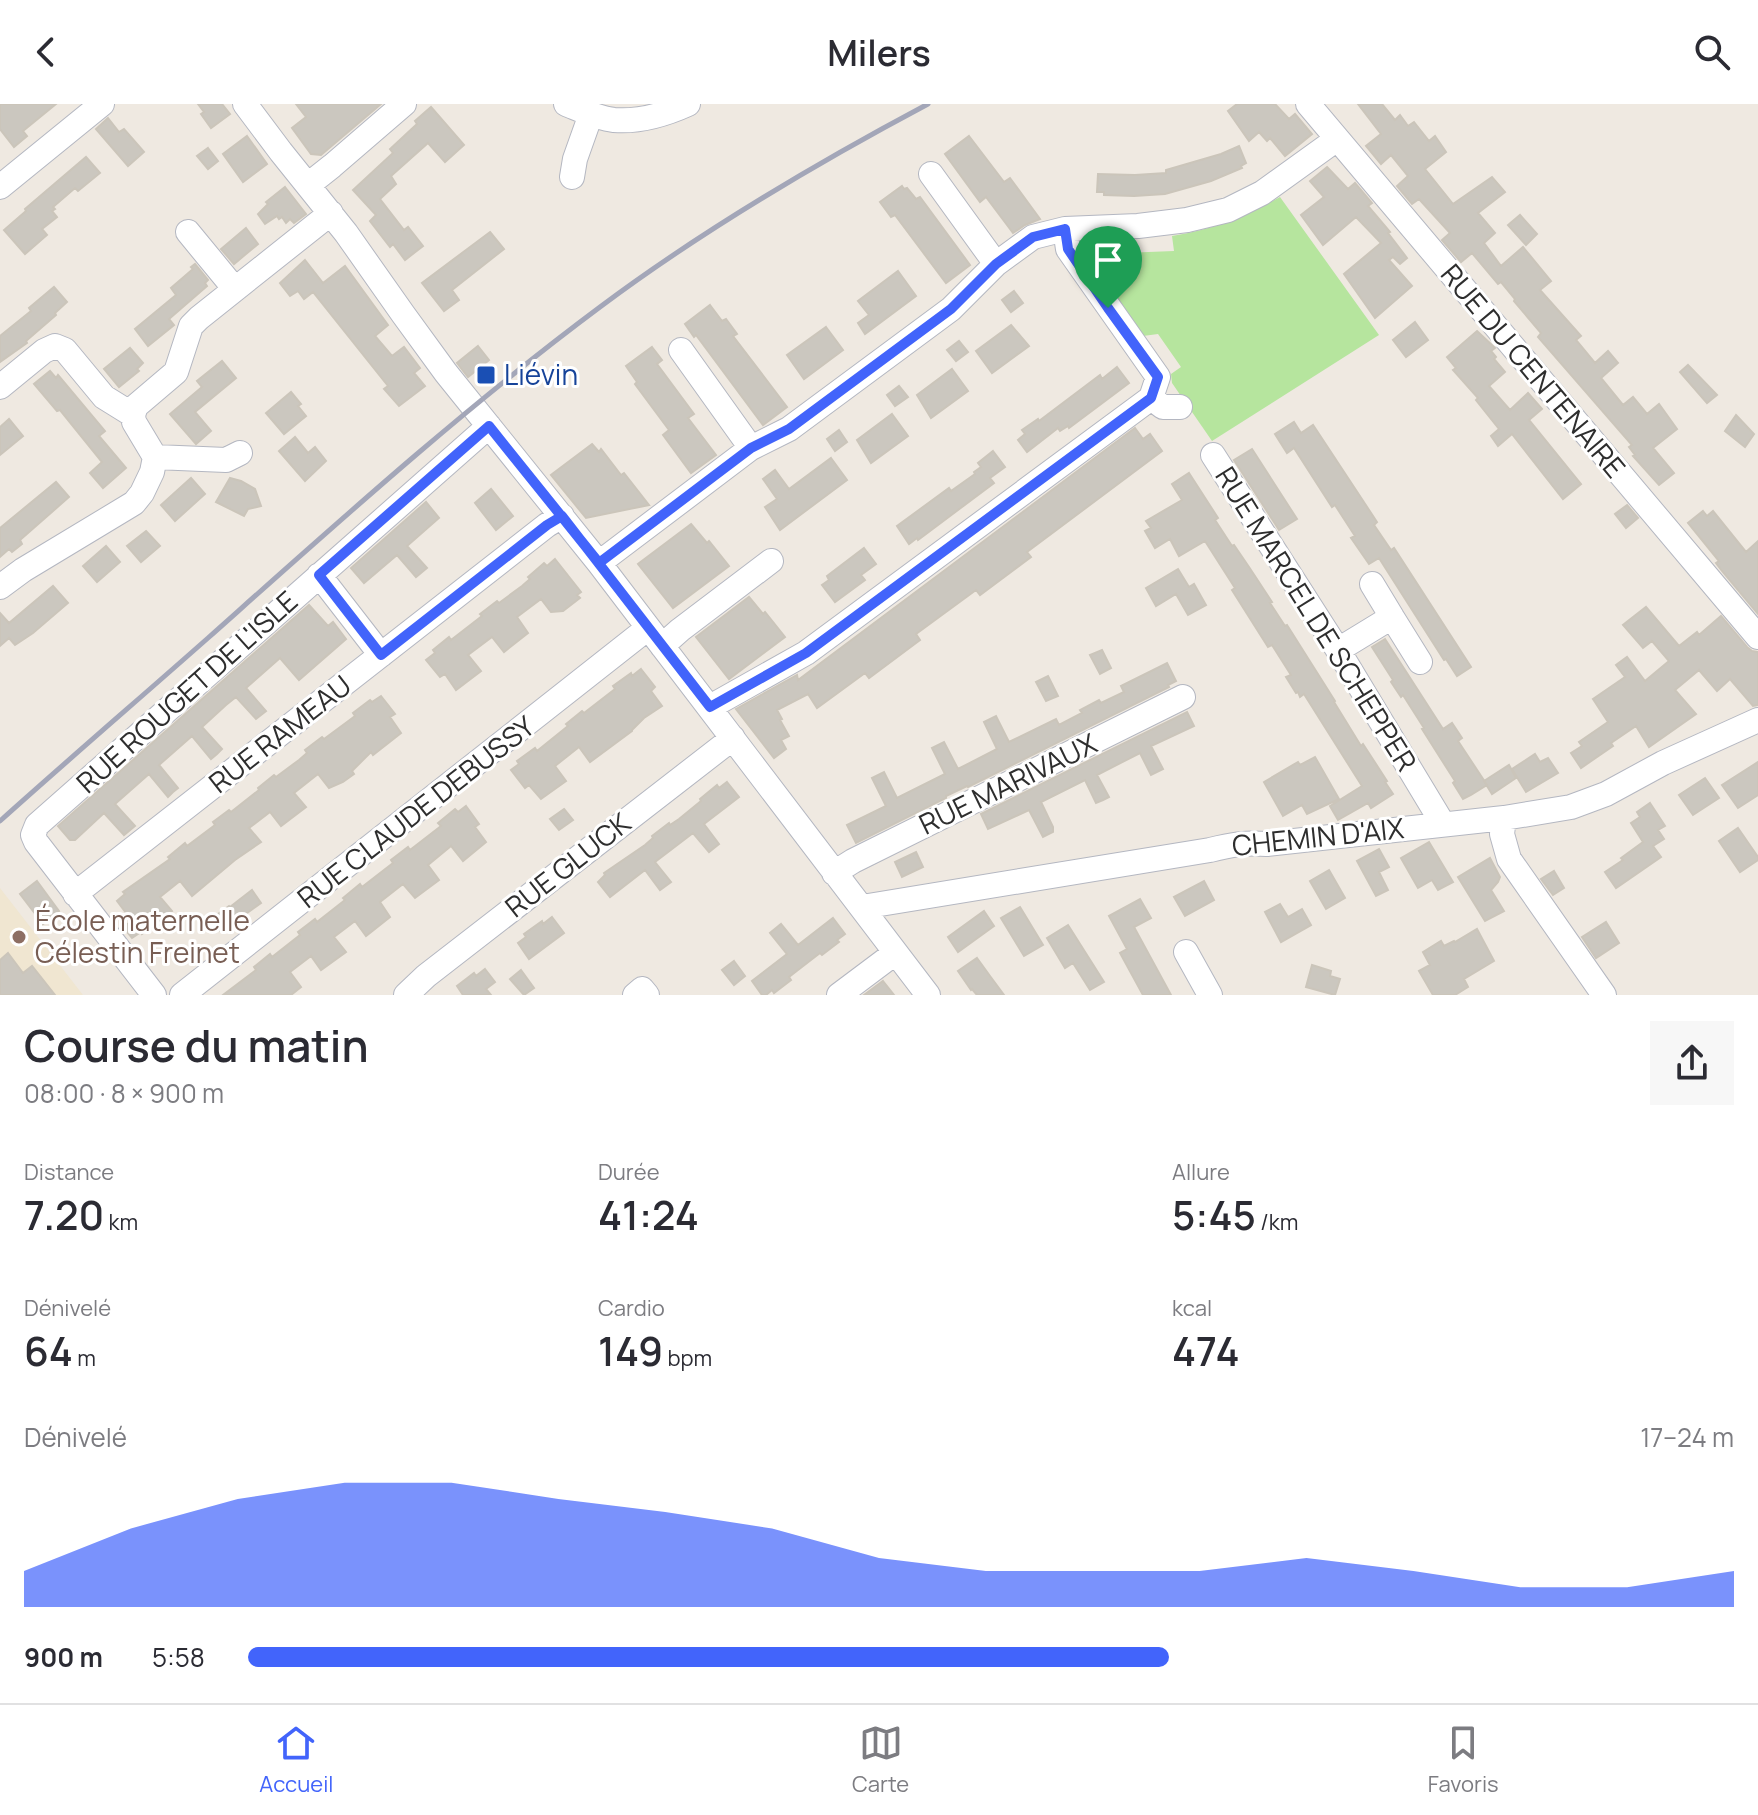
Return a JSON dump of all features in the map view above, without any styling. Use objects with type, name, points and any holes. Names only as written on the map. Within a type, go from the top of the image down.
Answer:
[{"type":"street","points":[[3,178],[102,104]]},
{"type":"street","points":[[245,104],[928,995]]},
{"type":"street","points":[[308,185],[404,104]]},
{"type":"street","points":[[566,104],[614,120],[639,119],[688,104]]},
{"type":"street","name":"RUE DU CENTENAIRE","points":[[1308,104],[1758,637]]},
{"type":"street","points":[[572,177],[591,114]]},
{"type":"street","points":[[599,563],[751,448],[789,429],[951,309],[996,264],[1033,237],[1065,229],[1187,220],[1228,210],[1262,193],[1337,139]]},
{"type":"street","points":[[931,174],[996,264]]},
{"type":"street","points":[[0,587],[134,503],[152,472],[155,457],[134,422],[136,406],[176,372],[191,326],[199,318],[331,213]]},
{"type":"street","points":[[1065,229],[1068,249],[1155,388],[1163,407],[1180,407]]},
{"type":"street","points":[[188,232],[234,288]]},
{"type":"street","points":[[0,387],[44,351],[55,346],[65,350],[104,397],[133,415]]},
{"type":"street","points":[[681,350],[751,448]]},
{"type":"street","points":[[710,707],[806,653],[1155,388]]},
{"type":"street","name":"RUE ROUGET DE L'ISLE","points":[[75,894],[36,842],[33,835],[37,825],[489,426]]},
{"type":"street","points":[[155,457],[226,460],[240,453]]},
{"type":"street","name":"RUE MARCEL DE SCHEPPER","points":[[1213,455],[1338,650],[1443,824]]},
{"type":"street","name":"RUE RAMEAU","points":[[75,894],[562,516]]},
{"type":"street","name":"RUE CLAUDE DEBUSSY","points":[[182,995],[655,637],[680,630],[771,561]]},
{"type":"street","points":[[319,575],[381,655]]},
{"type":"street","points":[[1372,584],[1420,662]]},
{"type":"street","points":[[1338,650],[1392,617]]},
{"type":"street","name":"RUE MARIVAUX","points":[[834,873],[1183,697]]},
{"type":"street","name":"CHEMIN D'AIX","points":[[862,907],[1236,844],[1267,844],[1504,818],[1571,807],[1606,794],[1663,763],[1758,720]]},
{"type":"street","name":"RUE GLUCK","points":[[410,994],[438,966],[733,738]]},
{"type":"street","points":[[1504,818],[1502,834],[1509,859],[1604,995]]},
{"type":"street","points":[[75,894],[154,995]]},
{"type":"street","points":[[1186,952],[1210,995]]},
{"type":"street","points":[[839,995],[895,953]]},
{"type":"street","points":[[635,995],[642,989],[647,995]]},
{"type":"shaded area","name":"École maternelle Célestin Freinet","points":[[0,888],[76,986],[83,995],[0,995]]},
{"type":"green space","points":[[1280,197],[1379,335],[1212,441],[1172,383],[1171,374],[1181,367],[1158,334],[1143,336],[1088,255],[1113,245],[1114,238],[1122,239],[1123,253],[1174,251],[1172,236],[1228,222]]},
{"type":"building","points":[[0,104],[56,104],[23,131],[27,136],[14,147],[0,129]]},
{"type":"building","points":[[198,104],[222,104],[230,114],[211,128]]},
{"type":"building","points":[[296,104],[381,104],[321,155],[311,154],[292,128],[306,117]]},
{"type":"building","points":[[1237,104],[1275,104],[1289,119],[1295,114],[1312,134],[1285,156],[1270,138],[1267,141],[1259,132],[1249,141],[1228,111]]},
{"type":"building","points":[[1358,104],[1382,104],[1395,120],[1400,115],[1408,126],[1414,122],[1429,141],[1435,136],[1446,152],[1425,169],[1453,204],[1492,177],[1505,192],[1478,213],[1495,233],[1484,243],[1501,266],[1523,247],[1551,281],[1540,290],[1581,336],[1576,340],[1595,363],[1608,351],[1618,363],[1601,378],[1623,405],[1633,397],[1647,414],[1659,404],[1677,429],[1653,448],[1674,473],[1659,485],[1633,456],[1629,447],[1632,445],[1538,337],[1541,333],[1501,282],[1498,284],[1472,253],[1461,262],[1442,240],[1450,233],[1419,199],[1412,204],[1397,186],[1408,176],[1391,155],[1381,164],[1366,146],[1381,134]]},
{"type":"building","points":[[431,107],[464,145],[445,162],[428,143],[391,176],[396,184],[380,199],[404,230],[408,227],[423,246],[405,260],[393,244],[390,247],[370,221],[376,215],[353,190],[393,153],[390,149]]},
{"type":"building","points":[[108,118],[119,132],[124,129],[144,152],[128,166],[96,129]]},
{"type":"building","points":[[247,136],[267,164],[243,182],[223,154]]},
{"type":"building","points":[[969,136],[1004,182],[1010,178],[1040,219],[1013,233],[986,197],[980,202],[945,154]]},
{"type":"building","points":[[1239,146],[1246,163],[1242,168],[1211,181],[1165,194],[1134,196],[1097,192],[1098,174],[1166,173],[1166,170]]},
{"type":"building","points":[[208,148],[218,161],[208,169],[197,156]]},
{"type":"building","points":[[86,157],[100,173],[78,191],[75,188],[53,207],[55,209],[52,211],[57,217],[42,229],[47,235],[25,254],[4,230]]},
{"type":"building","points":[[1327,167],[1348,189],[1355,183],[1372,203],[1368,206],[1407,258],[1400,264],[1393,257],[1389,260],[1412,286],[1375,318],[1344,274],[1381,243],[1356,217],[1323,245],[1301,215],[1324,197],[1310,181]]},
{"type":"building","points":[[902,186],[916,199],[920,197],[970,265],[946,283],[895,215],[891,217],[880,202]]},
{"type":"building","points":[[285,187],[306,214],[294,223],[290,219],[286,223],[277,216],[265,224],[258,214],[268,204],[266,202]]},
{"type":"building","points":[[1520,215],[1537,234],[1526,245],[1508,225]]},
{"type":"building","points":[[246,228],[258,244],[234,264],[221,249]]},
{"type":"building","points":[[490,232],[504,249],[452,290],[459,300],[444,311],[422,283]]},
{"type":"building","points":[[305,260],[323,283],[345,266],[388,325],[375,336],[392,356],[404,347],[420,368],[414,373],[425,386],[399,406],[384,389],[388,386],[313,292],[304,299],[298,291],[290,296],[280,283]]},
{"type":"building","points":[[195,264],[208,280],[205,283],[207,286],[169,319],[174,325],[148,346],[135,329],[176,295],[171,288]]},
{"type":"building","points":[[898,271],[916,296],[865,334],[858,323],[869,315],[858,301]]},
{"type":"building","points":[[54,287],[67,302],[27,343],[0,362],[0,336]]},
{"type":"building","points":[[1014,291],[1023,303],[1011,312],[1002,300]]},
{"type":"building","points":[[710,305],[722,321],[726,319],[737,334],[733,336],[787,407],[763,425],[685,324]]},
{"type":"building","points":[[1415,322],[1428,340],[1406,357],[1393,340]]},
{"type":"building","points":[[1011,325],[1029,346],[992,373],[976,351]]},
{"type":"building","points":[[826,327],[843,350],[804,379],[787,355]]},
{"type":"building","points":[[1477,331],[1495,348],[1491,351],[1496,357],[1494,359],[1505,372],[1489,386],[1510,410],[1528,393],[1542,409],[1529,420],[1581,484],[1563,499],[1512,434],[1498,446],[1491,436],[1499,429],[1476,400],[1478,398],[1453,370],[1456,368],[1447,357]]},
{"type":"building","points":[[959,341],[968,352],[956,361],[947,350]]},
{"type":"building","points":[[478,346],[489,360],[468,377],[457,363]]},
{"type":"building","points":[[652,347],[662,360],[657,364],[694,414],[688,418],[716,455],[691,473],[663,435],[669,430],[635,384],[637,382],[626,366]]},
{"type":"building","points":[[130,348],[143,363],[137,369],[139,371],[119,387],[104,369]]},
{"type":"building","points":[[222,361],[236,378],[195,412],[211,431],[196,444],[170,414],[202,387],[197,381]]},
{"type":"building","points":[[1688,365],[1717,395],[1707,403],[1680,372]]},
{"type":"building","points":[[1117,367],[1129,383],[1069,428],[1060,431],[1058,428],[1027,452],[1018,440],[1025,434],[1022,430],[1039,421],[1100,375],[1102,379]]},
{"type":"building","points":[[952,369],[968,391],[931,418],[917,395]]},
{"type":"building","points":[[50,371],[56,378],[58,375],[105,431],[99,436],[126,468],[103,488],[90,473],[102,462],[60,410],[57,411],[34,384]]},
{"type":"building","points":[[899,386],[908,397],[895,406],[887,395]]},
{"type":"building","points":[[291,392],[306,416],[284,434],[266,413]]},
{"type":"building","points":[[892,414],[908,436],[871,463],[857,440]]},
{"type":"building","points":[[1736,415],[1754,434],[1745,447],[1725,431]]},
{"type":"building","points":[[9,419],[23,436],[0,455],[0,427]]},
{"type":"building","points":[[1294,422],[1301,433],[1313,425],[1377,522],[1374,525],[1391,550],[1394,548],[1471,667],[1457,676],[1379,558],[1369,564],[1351,538],[1355,536],[1335,505],[1332,507],[1294,448],[1287,453],[1275,434]]},
{"type":"building","points":[[1135,428],[1143,439],[1150,434],[1162,451],[1027,552],[1031,557],[980,595],[976,590],[916,634],[920,640],[869,678],[865,673],[817,708],[808,694],[777,710],[789,736],[781,740],[786,749],[774,758],[736,709],[797,675],[798,680]]},
{"type":"building","points":[[839,430],[847,442],[835,451],[827,439]]},
{"type":"building","points":[[295,437],[308,453],[315,447],[326,461],[305,481],[279,451]]},
{"type":"building","points":[[592,444],[599,452],[601,449],[621,475],[624,473],[649,505],[586,518],[551,475]]},
{"type":"building","points":[[1252,449],[1297,519],[1279,530],[1234,460]]},
{"type":"building","points":[[993,451],[1005,467],[990,478],[994,483],[909,544],[897,526],[949,488],[951,491],[975,474],[981,467],[978,463]]},
{"type":"building","points":[[831,458],[847,480],[780,530],[765,507],[777,499],[763,479],[775,470],[789,489]]},
{"type":"building","points":[[1189,473],[1218,518],[1215,520],[1249,567],[1361,746],[1363,744],[1387,781],[1393,794],[1371,808],[1368,803],[1338,820],[1330,806],[1362,786],[1304,694],[1300,697],[1296,693],[1286,677],[1291,675],[1272,645],[1268,647],[1205,541],[1179,556],[1170,539],[1155,548],[1145,531],[1151,528],[1146,521],[1182,500],[1172,484]]},
{"type":"building","points":[[191,478],[205,494],[175,521],[161,505]]},
{"type":"building","points":[[230,478],[255,489],[261,506],[248,509],[244,516],[216,502]]},
{"type":"building","points":[[56,482],[69,497],[20,540],[22,544],[0,557],[0,528]]},
{"type":"building","points":[[491,489],[513,516],[496,530],[475,503]]},
{"type":"building","points":[[426,502],[439,518],[407,546],[427,568],[416,577],[397,555],[364,583],[351,568]]},
{"type":"building","points":[[1627,505],[1638,518],[1626,528],[1615,514]]},
{"type":"building","points":[[1703,511],[1707,516],[1713,511],[1746,552],[1758,541],[1758,614],[1688,523]]},
{"type":"building","points":[[691,524],[729,566],[673,608],[638,564]]},
{"type":"building","points":[[146,531],[160,546],[141,562],[127,546]]},
{"type":"building","points":[[106,546],[120,562],[97,582],[83,566]]},
{"type":"building","points":[[864,548],[876,564],[861,575],[865,580],[835,602],[822,585],[829,580],[827,576]]},
{"type":"building","points":[[555,559],[581,592],[577,595],[580,598],[563,611],[551,612],[541,599],[517,617],[528,633],[504,652],[492,637],[468,655],[481,671],[456,690],[445,674],[440,677],[426,660],[435,653],[433,650],[449,637],[451,640],[497,601],[499,603],[522,586],[544,563],[547,566]]},
{"type":"building","points":[[1178,569],[1189,587],[1194,584],[1206,605],[1188,615],[1176,594],[1156,606],[1146,588]]},
{"type":"building","points":[[53,586],[68,603],[15,645],[9,638],[0,646],[0,613],[9,623]]},
{"type":"building","points":[[749,597],[785,637],[729,679],[696,637]]},
{"type":"building","points":[[309,605],[328,626],[333,622],[346,639],[299,680],[280,658],[246,688],[266,711],[256,719],[236,697],[226,705],[202,727],[222,749],[217,754],[211,759],[192,736],[159,765],[178,788],[168,797],[149,774],[115,804],[135,826],[124,835],[104,813],[75,840],[70,840],[58,826]]},
{"type":"building","points":[[1646,607],[1679,646],[1697,632],[1699,635],[1721,616],[1747,647],[1758,652],[1758,705],[1753,706],[1730,679],[1717,691],[1699,670],[1675,690],[1696,714],[1649,747],[1636,726],[1581,768],[1571,753],[1582,746],[1579,742],[1608,722],[1593,699],[1625,677],[1616,665],[1627,657],[1645,681],[1669,661],[1652,641],[1643,648],[1623,625]]},
{"type":"building","points":[[1385,639],[1443,729],[1452,723],[1462,738],[1458,741],[1487,785],[1471,795],[1463,799],[1424,728],[1391,682],[1393,680],[1372,647]]},
{"type":"building","points":[[1102,650],[1111,668],[1100,674],[1090,655]]},
{"type":"building","points":[[1167,663],[1176,681],[1169,687],[856,843],[847,825],[886,806],[872,778],[884,772],[897,798],[945,774],[932,748],[944,742],[958,769],[997,749],[984,722],[996,716],[1009,742],[1056,719],[1059,725],[1099,700],[1101,703],[1124,692],[1121,686]]},
{"type":"building","points":[[641,669],[655,687],[651,691],[662,706],[590,762],[579,747],[555,766],[566,781],[541,799],[529,785],[525,788],[511,770],[519,764],[517,761],[535,748],[537,751],[582,711],[584,713],[615,689],[613,686]]},
{"type":"building","points":[[1048,676],[1058,696],[1046,701],[1036,682]]},
{"type":"building","points":[[381,696],[395,714],[390,717],[401,733],[373,755],[371,752],[352,771],[354,774],[343,782],[329,788],[318,774],[294,793],[306,807],[281,826],[270,812],[249,828],[261,842],[192,896],[180,881],[160,897],[172,911],[132,938],[123,927],[132,921],[117,901],[125,894],[123,892],[170,859],[168,857],[185,843],[187,846],[215,825],[213,822],[229,810],[231,812],[274,775],[276,777],[299,760],[307,753],[305,750],[355,716],[353,713],[370,700],[372,702]]},
{"type":"building","points":[[1187,712],[1194,726],[1151,746],[1163,769],[1151,775],[1140,753],[1097,775],[1109,797],[1103,800],[1096,803],[1085,780],[1041,802],[1053,827],[1053,832],[1043,837],[1029,810],[988,829],[981,814]]},
{"type":"building","points":[[1535,754],[1540,762],[1548,758],[1558,773],[1526,792],[1512,769]]},
{"type":"building","points":[[1315,757],[1339,799],[1307,814],[1302,805],[1283,816],[1264,782],[1298,762],[1300,765]]},
{"type":"building","points":[[1758,762],[1758,795],[1738,808],[1722,785]]},
{"type":"building","points":[[1509,765],[1516,778],[1492,794],[1484,781]]},
{"type":"building","points":[[1705,778],[1719,798],[1693,815],[1679,795]]},
{"type":"building","points":[[727,782],[739,797],[704,824],[719,844],[709,852],[693,833],[655,862],[671,882],[660,890],[645,870],[610,897],[598,882],[604,873],[645,845],[669,823],[679,819],[717,785],[719,788]]},
{"type":"building","points":[[1650,803],[1665,826],[1658,830],[1664,839],[1653,846],[1661,857],[1616,888],[1605,872],[1643,842],[1631,823],[1640,817],[1637,812]]},
{"type":"building","points":[[466,806],[479,824],[475,827],[486,842],[463,861],[451,846],[428,865],[439,880],[415,898],[403,884],[380,902],[390,917],[366,936],[355,921],[334,937],[346,952],[321,970],[311,956],[290,972],[301,987],[291,995],[223,995],[256,970],[254,967],[270,954],[272,957],[300,935],[298,932],[315,919],[317,922],[360,884],[362,887],[393,863],[391,860],[408,847],[410,850],[441,826],[438,823],[455,809],[458,812]]},
{"type":"building","points":[[564,809],[573,820],[559,830],[550,819]]},
{"type":"building","points":[[1738,828],[1758,857],[1740,872],[1719,841]]},
{"type":"building","points":[[1429,842],[1453,882],[1438,890],[1432,880],[1418,888],[1401,858]]},
{"type":"building","points":[[1379,849],[1389,867],[1379,872],[1388,890],[1376,896],[1357,861]]},
{"type":"building","points":[[916,852],[923,867],[902,877],[895,862]]},
{"type":"building","points":[[1490,858],[1500,877],[1491,890],[1504,911],[1485,921],[1458,877]]},
{"type":"building","points":[[1329,870],[1345,898],[1326,909],[1310,881]]},
{"type":"building","points":[[1554,871],[1564,888],[1553,895],[1541,879]]},
{"type":"building","points":[[37,881],[59,911],[43,924],[20,894]]},
{"type":"building","points":[[1204,881],[1214,900],[1185,916],[1174,897]]},
{"type":"building","points":[[252,890],[261,903],[221,932],[210,920]]},
{"type":"building","points":[[1140,899],[1151,918],[1134,927],[1171,995],[1143,995],[1120,953],[1127,949],[1109,916]]},
{"type":"building","points":[[1280,904],[1288,917],[1302,909],[1311,925],[1281,942],[1265,912]]},
{"type":"building","points":[[1020,907],[1043,945],[1024,956],[1001,918]]},
{"type":"building","points":[[984,911],[994,926],[958,952],[948,937]]},
{"type":"building","points":[[552,917],[564,933],[529,959],[518,943],[526,937],[524,934]]},
{"type":"building","points":[[833,918],[845,934],[837,940],[839,942],[789,977],[791,980],[774,993],[772,990],[762,995],[752,981],[787,954],[770,933],[781,924],[798,945]]},
{"type":"building","points":[[1606,922],[1619,943],[1596,958],[1582,937]]},
{"type":"building","points":[[1068,925],[1104,982],[1090,990],[1073,963],[1065,968],[1047,938]]},
{"type":"building","points":[[1477,929],[1494,961],[1464,979],[1468,987],[1455,995],[1433,995],[1419,971],[1430,965],[1423,952],[1441,941],[1444,946],[1455,942]]},
{"type":"building","points":[[8,953],[23,973],[32,966],[55,995],[0,995],[0,960]]},
{"type":"building","points":[[977,958],[1004,995],[977,995],[971,990],[958,971]]},
{"type":"building","points":[[734,961],[745,976],[734,985],[722,970]]},
{"type":"building","points":[[1312,965],[1331,971],[1330,976],[1340,979],[1335,995],[1306,987]]},
{"type":"building","points":[[485,969],[495,982],[486,989],[491,995],[463,995],[457,986]]},
{"type":"building","points":[[521,970],[534,988],[524,995],[510,979]]},
{"type":"building","points":[[883,981],[894,995],[864,995]]},
{"type":"railway","points":[[0,821],[401,468],[549,346],[719,225],[802,174],[928,104]]},
{"type":"place","name":"Liévin","points":[[486,375]]},
{"type":"place","name":"École maternelle Célestin Freinet","points":[[19,937]]},
{"type":"route","points":[[1108,308],[1068,249],[1065,229],[1033,237],[996,264],[951,309],[789,429],[751,448],[599,563],[562,516],[489,426],[319,575],[381,655],[562,516],[710,707],[806,653],[1151,398],[1158,377],[1108,308]]}]
